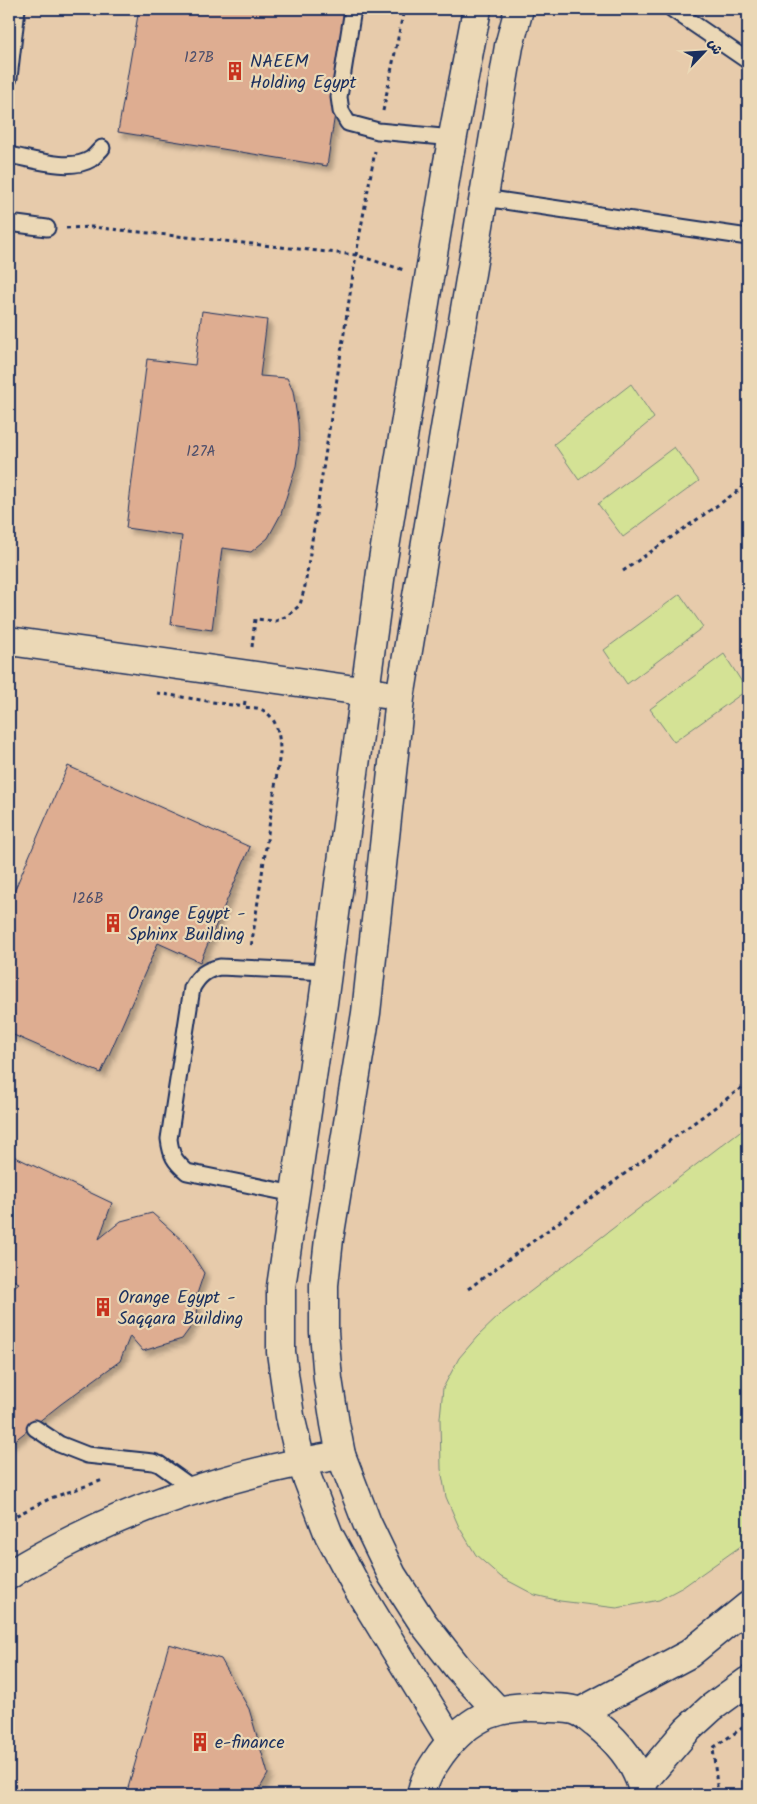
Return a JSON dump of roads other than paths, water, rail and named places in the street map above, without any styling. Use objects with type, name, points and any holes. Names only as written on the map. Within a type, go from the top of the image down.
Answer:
[{"type":"street","points":[[451,1741],[358,1589],[333,1543],[301,1462],[290,1416],[281,1352],[281,1287],[327,972],[383,563],[429,278],[477,9]]},
{"type":"street","points":[[498,1711],[458,1668],[423,1623],[392,1575],[367,1523],[341,1455],[328,1378],[324,1332],[324,1285],[329,1239],[366,1013],[400,698],[509,46],[519,9]]},
{"type":"street","points":[[9,640],[365,691],[400,698]]},
{"type":"street","points":[[9,1576],[31,1561],[116,1518],[194,1489],[301,1462],[341,1455]]},
{"type":"street","points":[[580,1712],[689,1654],[748,1606]]},
{"type":"street","points":[[643,1789],[687,1730],[748,1681]]},
{"type":"street","points":[[421,1795],[430,1769],[458,1733],[477,1720],[498,1711],[528,1706],[580,1712],[620,1746],[633,1764],[643,1789]]},
{"type":"lane","points":[[9,78],[17,9]]},
{"type":"lane","points":[[353,9],[338,97],[341,111],[348,123],[378,131],[453,138]]},
{"type":"lane","points":[[672,9],[748,61]]},
{"type":"lane","points":[[9,155],[62,164],[78,164],[92,158],[102,148]]},
{"type":"lane","points":[[484,198],[748,237]]},
{"type":"lane","points":[[9,223],[55,228]]},
{"type":"lane","points":[[294,1194],[187,1172],[177,1164],[171,1152],[169,1139],[192,988],[198,977],[208,970],[220,967],[327,972]]},
{"type":"lane","points":[[35,1428],[59,1444],[87,1455],[159,1464],[194,1489]]},
{"type":"place","name":"NAEEM Holding Egypt","points":[[235,71]]},
{"type":"place","name":"Orange Egypt - Sphinx Building","points":[[113,923]]},
{"type":"place","name":"Orange Egypt - Saqqara Building","points":[[103,1307]]},
{"type":"place","name":"e-finance","points":[[200,1742]]}]
